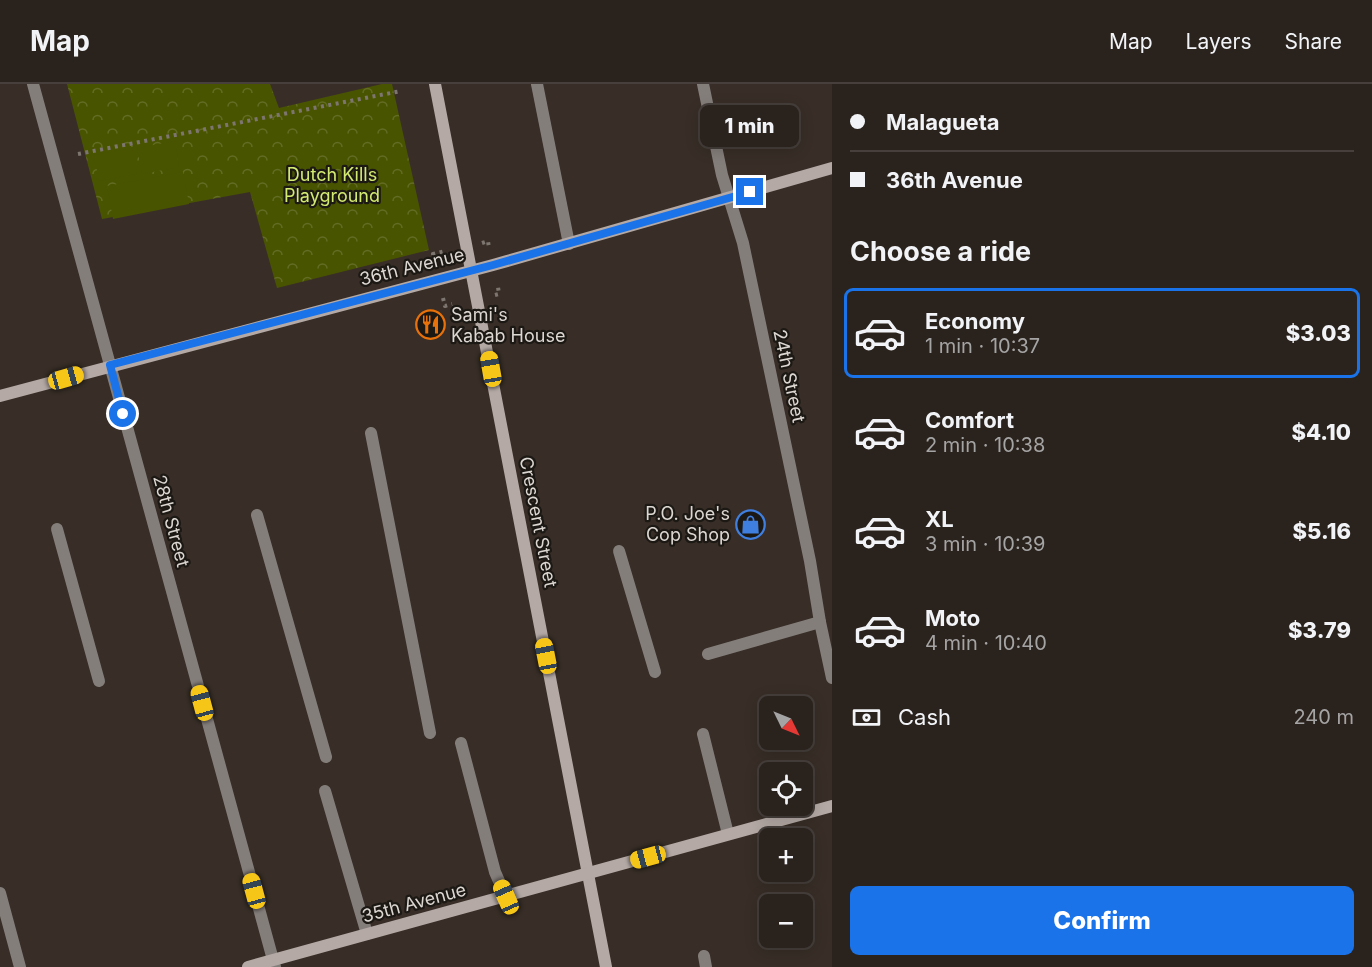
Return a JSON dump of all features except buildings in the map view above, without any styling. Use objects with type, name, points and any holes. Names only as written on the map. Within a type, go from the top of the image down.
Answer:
[{"type":"street","name":"28th Street","points":[[33,84],[274,964]]},
{"type":"street","name":"Crescent Street","points":[[435,84],[606,967]]},
{"type":"street","points":[[537,84],[569,244]]},
{"type":"street","name":"24th Street","points":[[703,84],[729,199],[743,243],[810,561],[832,678]]},
{"type":"street","name":"36th Avenue","points":[[0,396],[569,244],[832,168]]},
{"type":"street","points":[[371,433],[430,733]]},
{"type":"street","points":[[257,515],[326,757]]},
{"type":"street","points":[[57,529],[99,681]]},
{"type":"street","points":[[619,551],[655,672]]},
{"type":"street","points":[[708,654],[820,622]]},
{"type":"street","points":[[703,734],[728,834]]},
{"type":"street","points":[[461,743],[495,872],[506,897]]},
{"type":"street","points":[[325,791],[367,934]]},
{"type":"street","name":"35th Avenue","points":[[248,967],[274,964],[367,934],[832,806]]},
{"type":"street","points":[[0,893],[20,967]]},
{"type":"path","points":[[78,154],[401,91]]},
{"type":"path","points":[[482,243],[488,242],[489,248]]},
{"type":"path","points":[[435,262],[433,254],[445,251]]},
{"type":"path","points":[[495,295],[499,294],[498,287]]},
{"type":"path","points":[[443,298],[445,306],[452,304]]},
{"type":"green space","name":"Dutch Kills Playground","points":[[67,84],[270,84],[279,108],[382,84],[392,84],[429,250],[277,288],[250,192],[102,219]]},
{"type":"green space","points":[[175,141],[179,167],[142,174],[137,148]]},
{"type":"green space","points":[[132,148],[137,174],[99,181],[94,155]]},
{"type":"green space","points":[[183,172],[189,204],[113,219],[107,186]]},
{"type":"place","name":"Sami's Kabab House","points":[[430,325]]},
{"type":"place","name":"P.O. Joe's Cop Shop","points":[[751,524]]},
{"type":"route","points":[[123,414],[110,365],[493,265],[750,192]]}]
